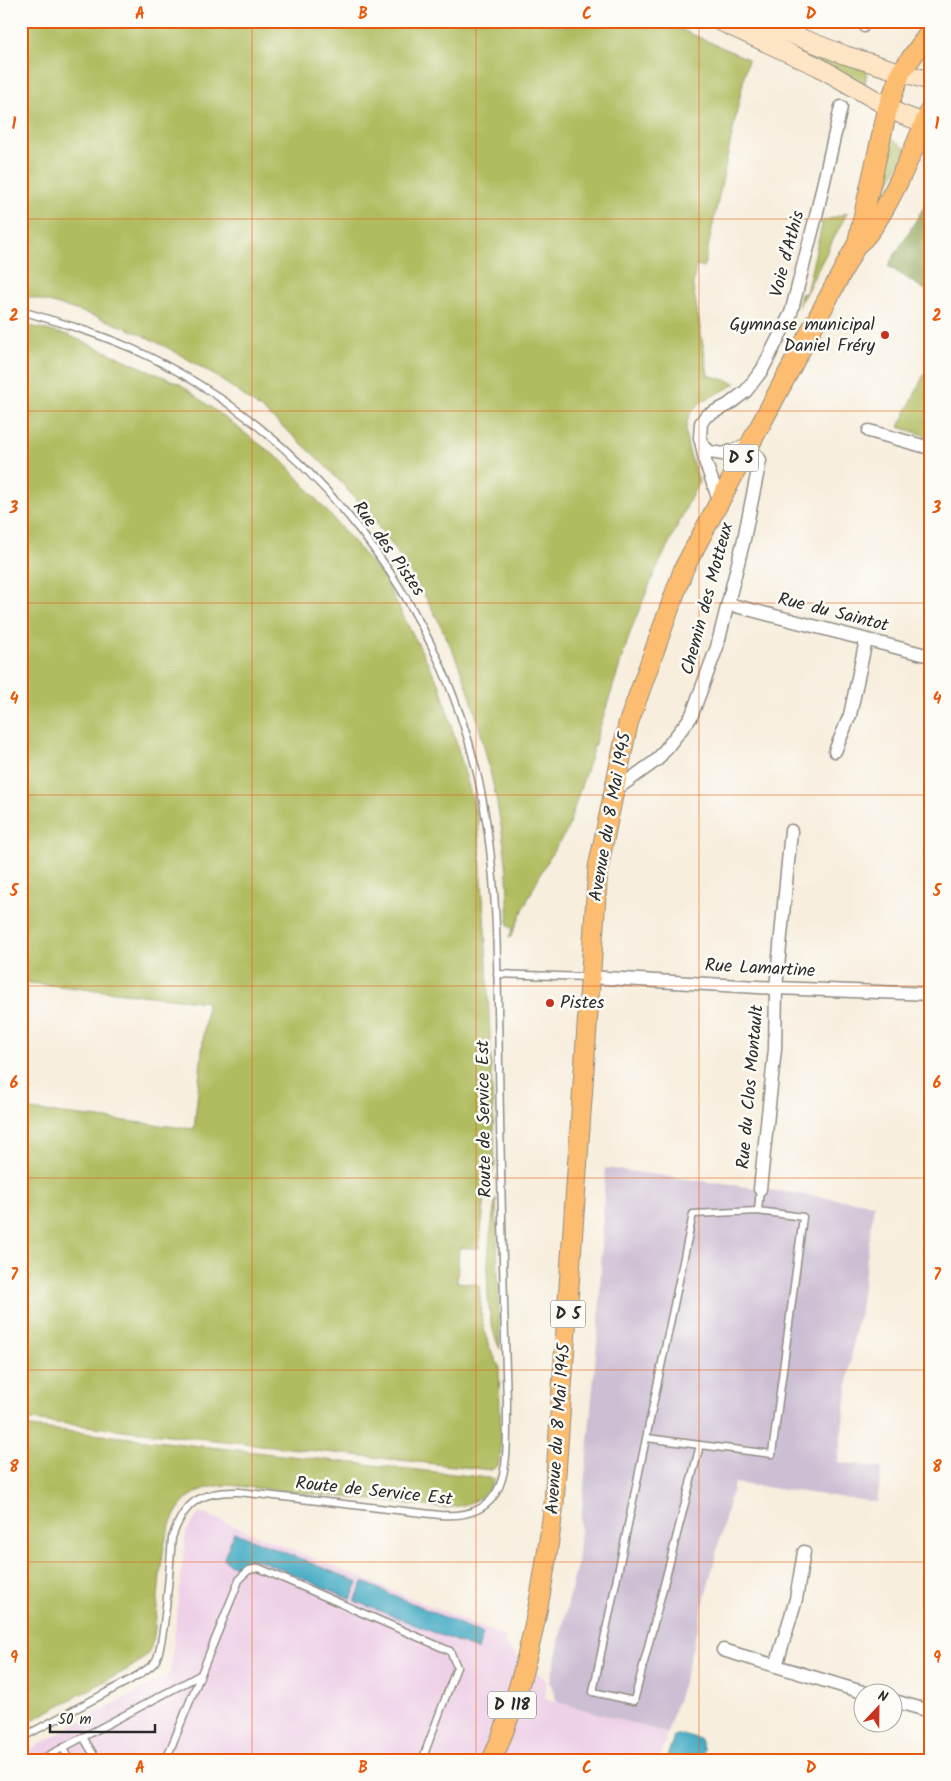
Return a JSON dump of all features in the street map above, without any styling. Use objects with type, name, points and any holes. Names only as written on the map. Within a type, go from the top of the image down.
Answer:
[{"type":"main road","points":[[719,21],[819,68],[888,107],[928,120]]},
{"type":"main road","points":[[757,21],[845,55],[930,81]]},
{"type":"main road","name":"Avenue du 8 Mai 1945","points":[[858,244],[888,107],[901,72],[930,32]]},
{"type":"main road","name":"Avenue du 8 Mai 1945","points":[[530,1649],[544,1581],[554,1503],[598,868],[628,724],[684,568],[858,244],[873,227],[928,120]]},
{"type":"main road","name":"D 118","points":[[492,1760],[530,1649]]},
{"type":"street","name":"Voie d'Athis","points":[[702,445],[700,438],[701,423],[706,416],[728,405],[746,391],[762,370],[790,313],[816,216],[841,106]]},
{"type":"street","points":[[869,432],[930,448]]},
{"type":"street","points":[[702,445],[710,452],[720,454],[748,446]]},
{"type":"street","points":[[702,445],[705,461],[719,500]]},
{"type":"street","name":"Chemin des Motteux","points":[[614,791],[658,760],[691,717],[717,647],[744,539],[760,460],[748,446]]},
{"type":"street","name":"Rue du Saintot","points":[[728,604],[930,656]]},
{"type":"street","points":[[835,751],[850,715],[866,640]]},
{"type":"street","name":"Rue du Clos Montault","points":[[760,1189],[775,1049],[776,988],[791,831]]},
{"type":"street","name":"Rue Lamartine","points":[[589,977],[776,988],[930,994]]},
{"type":"street","points":[[776,1666],[796,1599],[804,1552]]},
{"type":"street","points":[[723,1650],[854,1689]]},
{"type":"street","points":[[904,1704],[930,1711]]},
{"type":"lane","points":[[864,29],[865,21]]},
{"type":"lane","name":"Rue des Pistes","points":[[21,311],[89,331],[136,350],[231,407],[270,437],[324,486],[381,558],[405,595],[437,655],[467,734],[483,802],[492,867],[497,974]]},
{"type":"lane","points":[[497,974],[589,977]]},
{"type":"lane","name":"Route de Service Est","points":[[21,1738],[130,1680],[155,1662],[161,1642],[172,1538],[185,1510],[202,1496],[216,1493],[240,1492],[458,1516],[482,1509],[496,1495],[503,1480],[506,1460],[507,1401],[497,974]]},
{"type":"lane","points":[[758,1211],[760,1189]]},
{"type":"lane","points":[[647,1438],[772,1454],[803,1217],[758,1211],[693,1214],[592,1692],[634,1701],[700,1445]]},
{"type":"lane","points":[[166,1760],[240,1578],[249,1570],[259,1568],[437,1643],[450,1651],[457,1668],[422,1760]]},
{"type":"lane","points":[[40,1760],[200,1675]]},
{"type":"lane","points":[[84,1737],[97,1760]]},
{"type":"lane","points":[[63,1748],[69,1760]]},
{"type":"shaded area","points":[[605,1168],[874,1204],[859,1317],[855,1329],[838,1462],[882,1468],[877,1502],[734,1483],[687,1669],[667,1733],[557,1702],[550,1682],[577,1564],[599,1320]]},
{"type":"shaded area","points":[[200,1512],[506,1637],[504,1644],[546,1680],[545,1699],[667,1733],[660,1760],[21,1760],[21,1754],[170,1674],[186,1532]]},
{"type":"green space","points":[[23,21],[541,21],[561,26],[581,21],[662,21],[748,59],[704,267],[696,265],[693,286],[708,375],[736,383],[705,400],[695,408],[689,417],[686,437],[699,481],[654,574],[631,630],[567,831],[543,869],[511,937],[509,937],[513,928],[508,926],[508,885],[501,823],[471,697],[439,622],[409,570],[374,521],[334,475],[290,433],[242,395],[192,362],[140,334],[111,322],[67,307],[21,295]]},
{"type":"green space","points":[[729,21],[750,21],[867,68],[865,85]]},
{"type":"green space","points":[[888,137],[907,149],[883,196],[875,199]]},
{"type":"green space","points":[[930,197],[930,293],[888,266]]},
{"type":"green space","points":[[847,213],[806,292],[822,225],[820,222]]},
{"type":"green space","points":[[806,293],[798,308],[801,294]]},
{"type":"green space","points":[[21,324],[68,335],[180,384],[286,464],[382,575],[440,686],[478,819],[487,962],[495,1164],[485,1198],[479,1248],[459,1248],[457,1282],[479,1284],[482,1321],[489,1346],[499,1366],[501,1455],[498,1466],[491,1470],[21,1419],[21,1109],[194,1129],[207,1002],[21,982]]},
{"type":"green space","points":[[930,362],[930,437],[899,427]]},
{"type":"green space","points":[[496,1198],[500,1349],[494,1333],[488,1295],[488,1254]]},
{"type":"green space","points":[[21,1426],[495,1479],[481,1497],[463,1505],[446,1508],[228,1485],[205,1489],[188,1499],[176,1513],[168,1531],[160,1574],[154,1637],[146,1656],[130,1668],[21,1726]]},
{"type":"water","points":[[234,1532],[358,1582],[351,1599],[259,1560],[248,1560],[236,1566],[228,1564],[224,1558]]},
{"type":"water","points":[[363,1582],[483,1634],[478,1650],[355,1601]]},
{"type":"water","points":[[682,1734],[700,1739],[704,1750],[700,1760],[666,1760],[674,1736]]},
{"type":"place","name":"Gymnase municipal Daniel Fréry","points":[[885,335]]},
{"type":"place","name":"Pistes","points":[[550,1003]]}]
